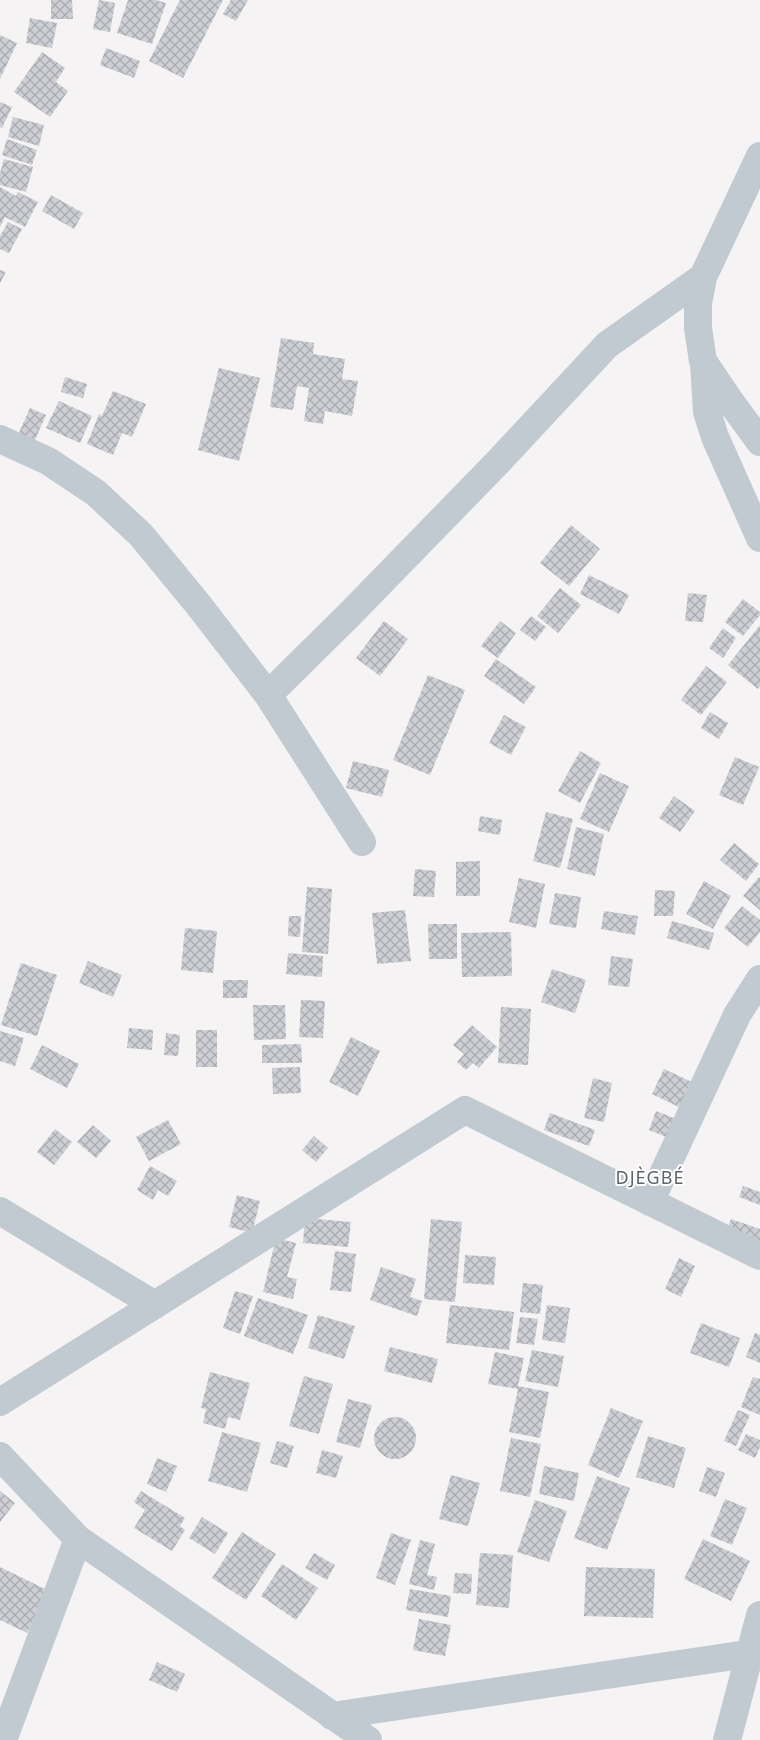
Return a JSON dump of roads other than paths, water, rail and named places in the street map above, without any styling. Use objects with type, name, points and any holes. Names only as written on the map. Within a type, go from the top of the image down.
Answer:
[{"type":"street","points":[[760,156],[703,277],[698,304],[698,328],[704,361],[706,404],[714,436],[760,538]]},
{"type":"street","points":[[268,695],[498,462],[607,345],[703,277]]},
{"type":"street","points":[[704,361],[760,442]]},
{"type":"street","points":[[0,439],[48,460],[96,492],[142,535],[198,603],[268,695],[362,842]]},
{"type":"street","points":[[650,1202],[737,1015],[760,979]]},
{"type":"street","points":[[0,1402],[465,1110],[760,1256]]},
{"type":"street","points":[[0,1211],[155,1305]]},
{"type":"street","points":[[0,1456],[78,1539],[368,1740]]},
{"type":"street","points":[[3,1740],[78,1539]]},
{"type":"street","points":[[727,1740],[755,1652],[760,1615]]},
{"type":"street","points":[[332,1716],[755,1652]]},
{"type":"district","name":"DJÈGBÉ","points":[[650,1178]]}]
